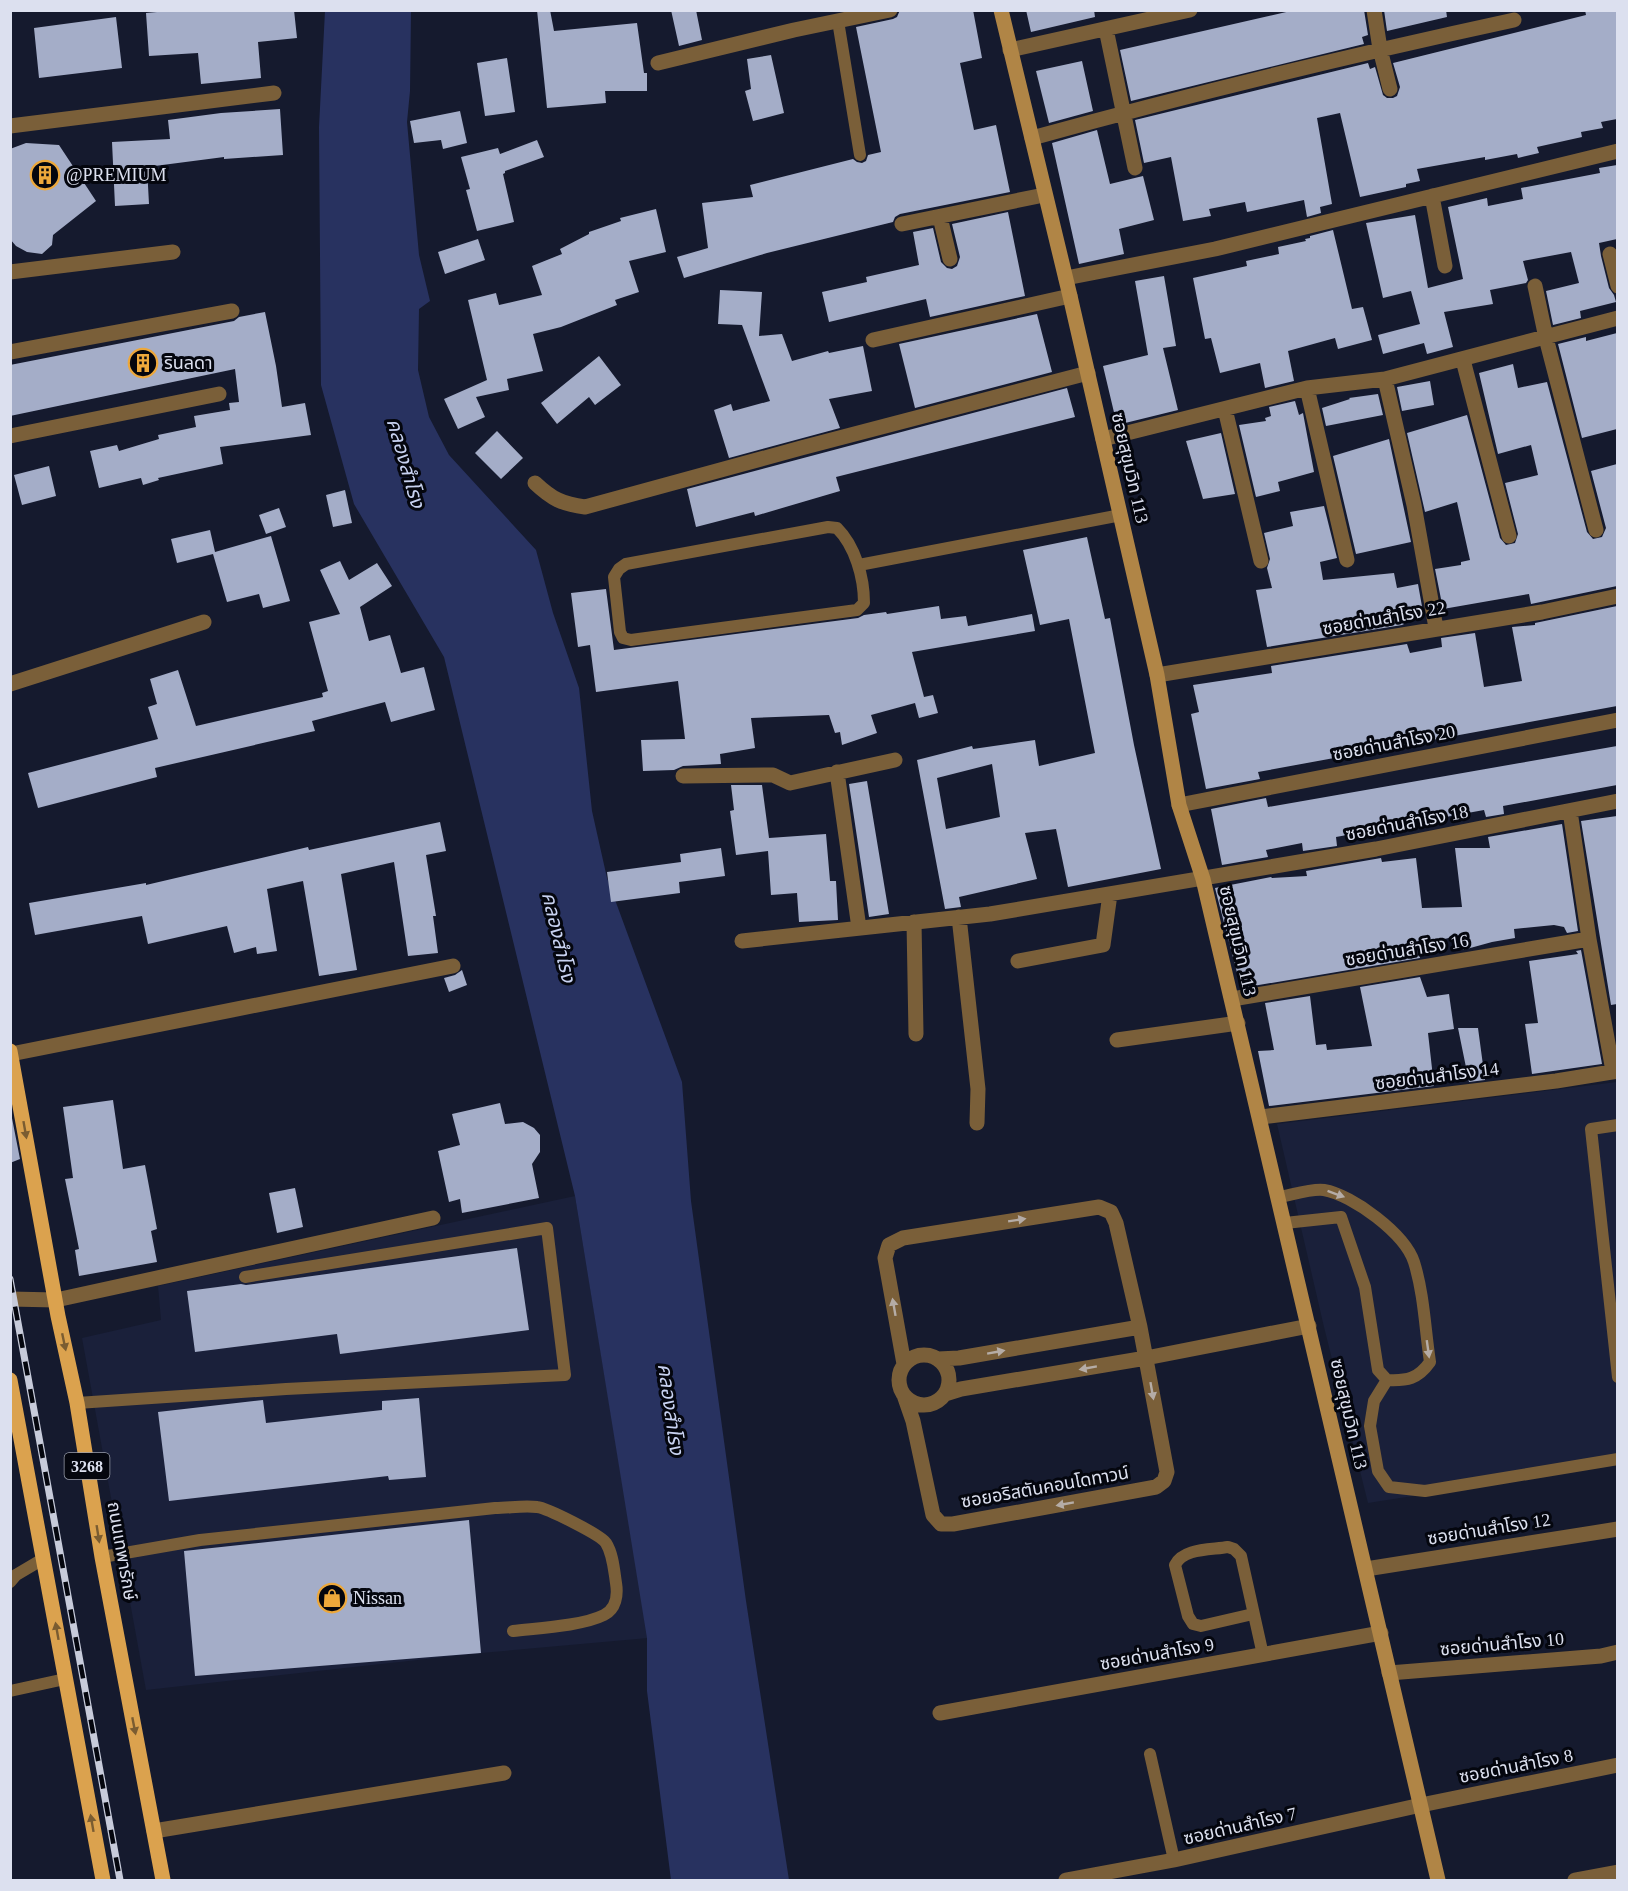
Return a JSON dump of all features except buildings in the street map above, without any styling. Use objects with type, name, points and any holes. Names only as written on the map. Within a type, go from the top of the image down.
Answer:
[{"type":"main road","name":"ซอยสุขุมวิท 113","points":[[1001,10],[1044,195],[1066,278],[1157,675],[1179,805],[1203,879],[1261,1117],[1438,1881]]},
{"type":"main road","name":"ถนนเทพารักษ์","points":[[11,1053],[56,1300],[78,1403],[102,1557],[163,1881]]},
{"type":"main road","points":[[10,1380],[103,1881]]},
{"type":"street","points":[[658,63],[890,10]]},
{"type":"street","points":[[1010,50],[1190,10]]},
{"type":"street","points":[[1374,10],[1380,49],[1390,89]]},
{"type":"street","points":[[1032,138],[1380,49],[1514,20]]},
{"type":"street","points":[[1106,29],[1135,168]]},
{"type":"street","points":[[10,126],[274,93]]},
{"type":"street","points":[[1066,278],[1215,249],[1617,151]]},
{"type":"street","points":[[902,224],[1044,195]]},
{"type":"street","points":[[1432,196],[1445,266]]},
{"type":"street","points":[[940,217],[950,259]]},
{"type":"street","points":[[10,272],[173,252]]},
{"type":"street","points":[[1610,254],[1617,286]]},
{"type":"street","points":[[1535,286],[1546,338],[1596,530]]},
{"type":"street","points":[[873,340],[1070,296]]},
{"type":"street","points":[[10,352],[232,311]]},
{"type":"street","points":[[1103,440],[1307,387],[1385,379],[1617,318]]},
{"type":"street","points":[[1463,360],[1509,536]]},
{"type":"street","points":[[535,483],[550,497],[568,505],[585,507],[801,448],[1088,374]]},
{"type":"street","points":[[1385,379],[1414,505],[1436,628]]},
{"type":"street","points":[[1307,387],[1347,560]]},
{"type":"street","points":[[10,436],[219,394]]},
{"type":"street","points":[[1225,409],[1261,561]]},
{"type":"street","name":"ซอยด่านสำโรง 22","points":[[1157,675],[1542,612],[1617,596]]},
{"type":"street","points":[[10,684],[204,622]]},
{"type":"street","name":"ซอยด่านสำโรง 20","points":[[1179,805],[1617,720]]},
{"type":"street","points":[[683,776],[773,775],[790,783],[895,760]]},
{"type":"street","points":[[837,772],[859,928]]},
{"type":"street","name":"ซอยด่านสำโรง 18","points":[[742,941],[959,917],[1110,894],[1376,849],[1617,801]]},
{"type":"street","points":[[1570,811],[1589,939],[1615,1071]]},
{"type":"street","points":[[1018,961],[1103,945],[1110,894]]},
{"type":"street","points":[[959,917],[978,1089],[977,1123]]},
{"type":"street","points":[[914,922],[916,1034]]},
{"type":"street","name":"ซอยด่านสำโรง 16","points":[[1232,999],[1589,939]]},
{"type":"street","points":[[11,1053],[453,966]]},
{"type":"street","points":[[1117,1040],[1238,1023]]},
{"type":"street","name":"ซอยด่านสำโรง 14","points":[[1261,1117],[1556,1081],[1615,1071]]},
{"type":"street","name":"ซอยอริสตันคอนโดทาวน์","points":[[1099,1207],[1111,1212],[1116,1223],[1140,1327],[1167,1472],[1164,1481],[1156,1487],[953,1524],[941,1524],[933,1515],[913,1420],[899,1380],[904,1364],[885,1258],[888,1245],[903,1238],[1099,1207]]},
{"type":"street","points":[[10,1299],[56,1300],[433,1218]]},
{"type":"street","points":[[904,1395],[910,1401],[927,1405],[961,1389],[1146,1358],[1309,1326]]},
{"type":"street","points":[[938,1359],[959,1358],[1140,1327]]},
{"type":"street","points":[[904,1364],[917,1355],[933,1356],[938,1359],[946,1366],[949,1374],[950,1383],[945,1395]]},
{"type":"street","name":"ซอยด่านสำโรง 12","points":[[1366,1569],[1617,1529]]},
{"type":"street","name":"ซอยด่านสำโรง 9","points":[[940,1713],[1381,1633]]},
{"type":"street","name":"ซอยด่านสำโรง 10","points":[[1389,1673],[1617,1653]]},
{"type":"street","name":"ซอยด่านสำโรง 8","points":[[1421,1804],[1617,1765]]},
{"type":"street","points":[[154,1831],[504,1773]]},
{"type":"street","name":"ซอยด่านสำโรง 7","points":[[1066,1881],[1174,1860],[1421,1804]]},
{"type":"street","points":[[1575,1881],[1617,1872]]},
{"type":"lane","points":[[838,21],[860,155]]},
{"type":"lane","points":[[859,565],[1121,515]]},
{"type":"lane","points":[[828,527],[837,528],[844,535],[859,565],[864,603],[857,610],[631,640],[623,638],[620,633],[614,577],[626,564],[828,527]]},
{"type":"lane","points":[[1617,1125],[1591,1129],[1617,1377]]},
{"type":"lane","points":[[1279,1197],[1323,1189],[1352,1201],[1380,1219],[1400,1237],[1414,1261],[1421,1294],[1430,1362],[1422,1374],[1402,1380],[1387,1380],[1378,1370],[1365,1287],[1341,1217],[1285,1223]]},
{"type":"lane","points":[[78,1403],[286,1389],[565,1375],[547,1228],[245,1277]]},
{"type":"lane","points":[[1387,1380],[1374,1401],[1370,1426],[1378,1470],[1389,1487],[1425,1491],[1617,1459]]},
{"type":"lane","points":[[102,1557],[200,1540],[495,1508],[538,1507],[569,1520],[605,1541],[611,1553],[617,1593],[615,1603],[606,1614],[585,1621],[513,1631]]},
{"type":"lane","points":[[1253,1614],[1201,1626],[1193,1624],[1188,1616],[1175,1565],[1178,1559],[1184,1554],[1228,1547],[1234,1549],[1240,1556],[1263,1655]]},
{"type":"lane","points":[[10,1582],[16,1575],[44,1559]]},
{"type":"lane","points":[[10,1691],[65,1679]]},
{"type":"lane","points":[[1150,1754],[1174,1860]]},
{"type":"shaded area","points":[[1617,1082],[1617,1464],[1368,1503],[1277,1124]]},
{"type":"shaded area","points":[[575,1196],[648,1638],[481,1653],[146,1690],[82,1338],[161,1320],[158,1286]]},
{"type":"water","name":"คลองสำโรง","points":[[325,11],[411,11],[410,91],[407,122],[419,255],[430,301],[419,309],[418,370],[429,417],[449,455],[536,550],[553,613],[579,688],[592,811],[607,878],[682,1082],[691,1201],[746,1601],[789,1880],[671,1880],[647,1691],[647,1638],[575,1196],[444,657],[354,504],[321,385],[319,127]]},
{"type":"railway","points":[[10,1279],[120,1880]]},
{"type":"place","name":"@PREMIUM","points":[[45,175]]},
{"type":"place","name":"รินลดา","points":[[143,363]]},
{"type":"place","name":"Nissan","points":[[332,1598]]}]
